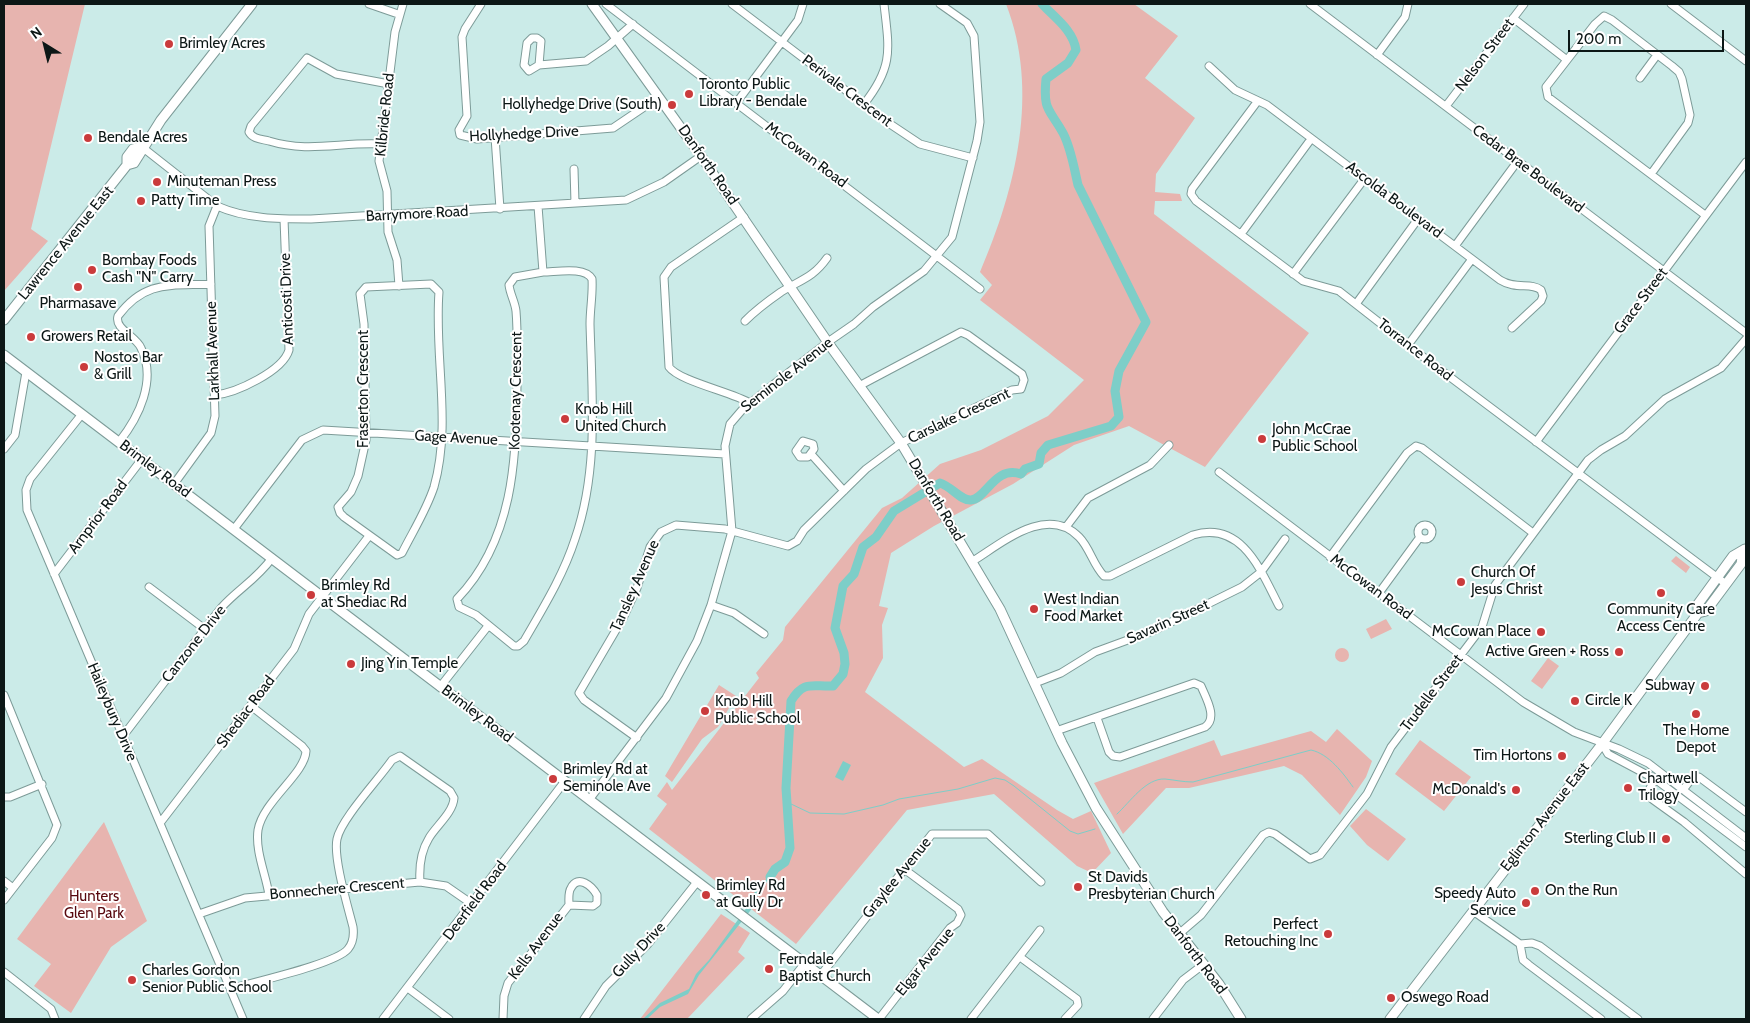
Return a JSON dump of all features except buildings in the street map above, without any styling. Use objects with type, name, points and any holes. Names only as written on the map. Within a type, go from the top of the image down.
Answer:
[{"type":"main road","name":"Lawrence Avenue East","points":[[4,320],[127,165],[127,157],[133,150],[142,147],[252,4]]},
{"type":"main road","name":"Danforth Road","points":[[592,4],[744,217],[828,342],[901,443],[1000,608],[1056,731],[1104,820],[1163,912],[1204,964],[1240,1019]]},
{"type":"main road","name":"Brimley Road","points":[[4,355],[878,1019]]},
{"type":"main road","name":"Eglinton Avenue East","points":[[1390,1019],[1602,744],[1698,613],[1698,604],[1717,577],[1733,556],[1745,549]]},
{"type":"main road","name":"Eglinton Avenue East","points":[[1698,613],[1706,611],[1741,564],[1745,549]]},
{"type":"street","points":[[369,4],[398,14]]},
{"type":"street","name":"Kilbride Road","points":[[399,286],[397,260],[388,232],[387,191],[379,161],[398,14],[403,4]]},
{"type":"street","name":"Hollyhedge Drive","points":[[481,4],[462,37],[467,116],[459,130],[460,136],[468,139],[613,128],[659,97]]},
{"type":"street","name":"McCowan Road","points":[[606,4],[980,289]]},
{"type":"street","name":"Perivale Crescent","points":[[732,4],[920,144],[972,158]]},
{"type":"street","points":[[737,102],[798,20],[803,4]]},
{"type":"street","points":[[864,104],[879,83],[888,61],[889,47],[884,4]]},
{"type":"street","name":"Seminole Avenue","points":[[590,800],[677,679],[712,605],[728,552],[732,531],[725,454],[725,439],[730,424],[750,403],[854,324],[873,307],[919,275],[952,237],[980,122],[974,36],[967,23],[940,4]]},
{"type":"street","name":"Cedar Brae Boulevard","points":[[1310,4],[1746,333]]},
{"type":"street","points":[[1377,55],[1405,17],[1408,4]]},
{"type":"street","name":"Nelson Street","points":[[1446,106],[1524,4]]},
{"type":"street","points":[[1671,4],[1746,61]]},
{"type":"street","points":[[1651,174],[1688,124],[1690,115],[1679,72],[1612,20],[1604,16],[1594,24],[1546,87],[1548,97],[1651,174],[1706,215]]},
{"type":"street","points":[[1513,18],[1567,60]]},
{"type":"street","points":[[539,65],[586,61],[633,24]]},
{"type":"street","points":[[1640,78],[1657,55]]},
{"type":"street","points":[[380,144],[314,148],[287,146],[258,139],[248,132],[307,58],[311,58],[336,74],[389,84]]},
{"type":"street","name":"Ascolda Boulevard","points":[[1209,66],[1235,90],[1256,102],[1267,105],[1508,284],[1520,287],[1534,286],[1541,290],[1543,296],[1541,301],[1512,328]]},
{"type":"street","name":"Torrance Road","points":[[1256,102],[1192,189],[1191,194],[1196,201],[1293,274],[1309,284],[1339,291],[1726,584]]},
{"type":"street","points":[[495,137],[500,209]]},
{"type":"street","points":[[1241,234],[1311,139]]},
{"type":"street","name":"Barrymore Road","points":[[142,147],[217,206],[240,214],[284,219],[334,219],[388,214],[500,209],[634,198],[664,182],[701,156]]},
{"type":"street","points":[[1455,246],[1517,162]]},
{"type":"street","name":"Grace Street","points":[[1536,442],[1746,162]]},
{"type":"street","points":[[574,169],[575,203]]},
{"type":"street","points":[[1293,274],[1365,178]]},
{"type":"street","name":"Larkhall Avenue","points":[[174,484],[211,433],[215,416],[216,395],[209,226],[217,206]]},
{"type":"street","points":[[538,206],[543,272],[583,272],[590,275],[592,279],[590,314],[592,446]]},
{"type":"street","points":[[744,217],[671,266],[664,277],[669,367],[680,376],[719,389],[750,403]]},
{"type":"street","name":"Anticosti Drive","points":[[216,395],[233,393],[244,387],[276,367],[287,356],[289,350],[284,219]]},
{"type":"street","points":[[1356,304],[1418,219]]},
{"type":"street","points":[[744,321],[819,270],[827,258]]},
{"type":"street","points":[[1408,345],[1472,259]]},
{"type":"street","name":"Kootenay Crescent","points":[[543,272],[515,277],[509,285],[516,309],[516,441],[513,477],[497,533],[483,563],[457,599],[459,606],[476,615],[514,646],[518,646],[524,641],[545,605],[565,566],[576,538],[590,475],[592,446]]},
{"type":"street","points":[[120,442],[142,405],[147,372],[141,346],[119,326],[118,316],[142,292],[155,286],[211,284]]},
{"type":"street","name":"Fraserton Crescent","points":[[431,284],[439,292],[442,437],[433,488],[426,509],[402,553],[397,555],[391,553],[344,518],[338,507],[351,492],[358,476],[363,460],[367,432],[364,324],[360,294],[366,287],[431,284]]},
{"type":"street","name":"Carslake Crescent","points":[[859,386],[961,332],[1022,374],[1024,380],[1021,388],[1012,390],[901,443]]},
{"type":"street","name":"Trudelle Street","points":[[1180,933],[1201,915],[1263,835],[1269,832],[1275,834],[1310,859],[1320,855],[1367,794],[1391,747],[1484,622],[1495,585],[1579,473],[1594,455],[1625,436],[1665,400],[1722,368],[1746,339]]},
{"type":"street","points":[[4,449],[15,435],[26,372]]},
{"type":"street","name":"Haileybury Drive","points":[[82,414],[37,468],[26,490],[27,510],[243,1019]]},
{"type":"street","name":"Gage Avenue","points":[[234,529],[302,440],[323,430],[725,454]]},
{"type":"street","name":"Tansley Avenue","points":[[636,738],[581,697],[579,693],[609,645],[623,618],[637,588],[650,547],[657,536],[665,529],[676,526],[732,531],[788,546],[797,541],[804,530],[879,458],[901,443]]},
{"type":"street","points":[[1066,527],[1088,498],[1156,461],[1169,445]]},
{"type":"street","points":[[1330,557],[1407,453],[1416,446],[1422,448],[1534,533]]},
{"type":"street","points":[[811,454],[844,490]]},
{"type":"street","name":"Arnprior Road","points":[[54,574],[142,459]]},
{"type":"street","name":"McCowan Road","points":[[1219,472],[1523,702],[1574,732],[1619,749],[1648,763],[1746,838]]},
{"type":"street","points":[[973,562],[1034,527],[1052,523],[1066,527],[1079,538],[1104,576],[1110,576],[1193,535],[1210,532],[1240,543],[1258,563],[1279,606]]},
{"type":"street","name":"Shediac Road","points":[[160,824],[294,649],[309,614],[369,536]]},
{"type":"street","points":[[1379,593],[1420,537]]},
{"type":"street","name":"Savarin Street","points":[[1035,684],[1061,673],[1094,652],[1155,630],[1230,594],[1247,584],[1261,572],[1285,539]]},
{"type":"street","name":"Canzone Drive","points":[[123,736],[230,598],[253,581],[272,558]]},
{"type":"street","points":[[149,587],[206,630]]},
{"type":"street","points":[[712,605],[734,612],[764,634]]},
{"type":"street","points":[[440,687],[488,626]]},
{"type":"street","points":[[1056,731],[1194,684],[1201,686],[1212,716],[1210,723],[1205,727],[1120,757],[1113,756],[1109,752],[1097,718]]},
{"type":"street","points":[[4,695],[57,819],[56,831],[4,900]]},
{"type":"street","points":[[251,706],[297,741],[306,751],[302,763],[268,807],[258,830],[259,849],[269,896]]},
{"type":"street","name":"McCowan Road","points":[[1602,744],[1608,754],[1655,779],[1746,847]]},
{"type":"street","points":[[231,989],[329,960],[344,953],[352,943],[354,934],[336,846],[340,832],[392,760],[400,756],[450,791],[454,798],[453,806],[428,838],[422,852],[420,882]]},
{"type":"street","points":[[1682,790],[1692,778],[1699,777],[1746,812]]},
{"type":"street","points":[[1655,779],[1648,792],[1652,799],[1679,818],[1746,874]]},
{"type":"street","name":"Deerfield Road","points":[[383,1019],[408,989],[565,781]]},
{"type":"street","points":[[4,797],[10,797],[42,784]]},
{"type":"street","name":"Graylee Avenue","points":[[820,976],[932,834],[985,833],[1041,882]]},
{"type":"street","name":"Elgar Avenue","points":[[878,1019],[950,928],[957,923],[961,915],[958,909],[904,869]]},
{"type":"street","points":[[4,881],[13,888]]},
{"type":"street","name":"Bonnechere Crescent","points":[[199,914],[228,902],[269,896],[420,882],[446,886],[472,904]]},
{"type":"street","name":"Kells Avenue","points":[[503,1019],[504,996],[508,984],[569,905],[569,890],[576,882],[582,882],[590,886],[597,895],[597,902],[592,906],[569,905]]},
{"type":"street","name":"Gully Drive","points":[[584,1019],[606,986],[648,944],[697,882]]},
{"type":"street","points":[[1473,911],[1520,944],[1532,943],[1540,946],[1638,1019]]},
{"type":"street","points":[[971,1019],[1040,930]]},
{"type":"street","points":[[1520,944],[1523,960],[1600,1019]]},
{"type":"street","points":[[1020,957],[1077,999],[1077,1007],[1065,1019]]},
{"type":"street","points":[[751,1019],[783,991],[804,963]]},
{"type":"street","points":[[1153,1019],[1183,980],[1204,964]]},
{"type":"street","points":[[4,972],[51,1009],[55,1019]]},
{"type":"street","points":[[408,989],[449,1019]]},
{"type":"green space","points":[[4,4],[85,4],[31,229],[48,241],[4,291]]},
{"type":"green space","points":[[1006,4],[1134,4],[1178,36],[1145,78],[1195,118],[1156,174],[1155,192],[1180,194],[1182,201],[1155,201],[1154,214],[1309,333],[1205,467],[1129,426],[1074,445],[1013,484],[934,526],[891,553],[879,606],[888,608],[882,625],[883,658],[865,692],[964,767],[982,759],[1073,819],[1091,811],[1111,853],[1092,873],[1077,866],[994,794],[907,810],[796,944],[649,829],[667,804],[657,796],[667,782],[672,790],[759,678],[756,673],[783,640],[785,627],[882,508],[902,498],[940,464],[981,450],[1048,416],[1084,380],[980,300],[992,285],[980,272],[1004,207],[1013,174],[1019,140],[1022,105],[1021,71],[1016,37]]},
{"type":"green space","points":[[1676,556],[1690,567],[1686,573],[1671,561]]},
{"type":"green space","points":[[1386,619],[1392,629],[1371,639],[1366,629]]},
{"type":"green space","points":[[1342,648],[1347,650],[1349,655],[1347,660],[1342,662],[1337,660],[1335,655],[1337,650]]},
{"type":"green space","points":[[1548,658],[1559,666],[1542,689],[1531,681]]},
{"type":"green space","points":[[719,685],[736,696],[718,727],[702,739],[672,782],[665,776]]},
{"type":"green space","points":[[1337,729],[1372,761],[1366,777],[1340,815],[1302,775],[1284,766],[1189,788],[1166,788],[1123,834],[1094,783],[1214,740],[1221,756],[1311,731],[1326,742]]},
{"type":"green space","points":[[1420,740],[1471,777],[1444,811],[1395,774]]},
{"type":"green space","points":[[1366,809],[1406,839],[1388,861],[1367,845],[1350,826]]},
{"type":"green space","name":"Hunters Glen Park","points":[[104,822],[147,921],[111,947],[71,1013],[34,986],[51,964],[17,939]]},
{"type":"green space","points":[[721,914],[750,933],[738,952],[745,958],[687,1019],[640,1019]]},
{"type":"water","points":[[843,761],[851,765],[843,781],[835,777]]},
{"type":"water","points":[[775,869],[757,897],[754,906],[699,975],[688,994],[660,1007],[647,1019],[643,1019],[660,1003],[689,989],[696,974],[709,960],[750,903],[754,893]]},
{"type":"waterway","points":[[770,877],[775,869],[785,862],[790,848],[786,788],[791,701],[804,687],[833,686],[843,674],[845,664],[844,653],[835,628],[843,586],[854,574],[863,547],[876,537],[894,511],[940,483],[963,498],[971,500],[976,498],[1004,474],[1012,472],[1021,474],[1025,469],[1039,464],[1041,453],[1048,445],[1111,426],[1119,417],[1115,391],[1119,371],[1146,322],[1078,185],[1066,139],[1046,104],[1046,79],[1068,63],[1076,50],[1067,30],[1042,4]]},
{"type":"waterway","points":[[1117,814],[1151,782],[1165,779],[1193,782],[1311,750],[1330,760],[1353,787]]},
{"type":"waterway","points":[[789,803],[810,813],[844,814],[883,805],[899,799],[958,789],[995,778],[1005,780],[1014,786],[1070,831],[1078,834],[1095,829]]},
{"type":"place","name":"Brimley Acres","points":[[169,44]]},
{"type":"place","name":"Toronto Public Library - Bendale","points":[[689,94]]},
{"type":"place","name":"Hollyhedge Drive (South)","points":[[672,105]]},
{"type":"place","name":"Bendale Acres","points":[[88,138]]},
{"type":"place","name":"Minuteman Press","points":[[157,182]]},
{"type":"place","name":"Patty Time","points":[[141,201]]},
{"type":"place","name":"Bombay Foods Cash \"N\" Carry","points":[[92,270]]},
{"type":"place","name":"Pharmasave","points":[[78,287]]},
{"type":"place","name":"Growers Retail","points":[[31,337]]},
{"type":"place","name":"Nostos Bar & Grill","points":[[84,367]]},
{"type":"place","name":"Knob Hill United Church","points":[[565,419]]},
{"type":"place","name":"John McCrae Public School","points":[[1262,439]]},
{"type":"place","name":"Church Of Jesus Christ","points":[[1461,582]]},
{"type":"place","name":"Community Care Access Centre","points":[[1661,593]]},
{"type":"place","name":"Brimley Rd at Shediac Rd","points":[[311,595]]},
{"type":"place","name":"West Indian Food Market","points":[[1034,609]]},
{"type":"place","name":"McCowan Place","points":[[1541,632]]},
{"type":"place","name":"Active Green + Ross","points":[[1619,652]]},
{"type":"place","name":"Jing Yin Temple","points":[[351,664]]},
{"type":"place","name":"Subway","points":[[1705,686]]},
{"type":"place","name":"Circle K","points":[[1575,701]]},
{"type":"place","name":"Knob Hill Public School","points":[[705,711]]},
{"type":"place","name":"The Home Depot","points":[[1696,714]]},
{"type":"place","name":"Tim Hortons","points":[[1562,756]]},
{"type":"place","name":"Brimley Rd at Seminole Ave","points":[[553,779]]},
{"type":"place","name":"Chartwell Trilogy","points":[[1628,788]]},
{"type":"place","name":"McDonald's","points":[[1516,790]]},
{"type":"place","name":"Sterling Club II","points":[[1666,839]]},
{"type":"place","name":"St Davids Presbyterian Church","points":[[1078,887]]},
{"type":"place","name":"On the Run","points":[[1535,891]]},
{"type":"place","name":"Brimley Rd at Gully Dr","points":[[706,895]]},
{"type":"place","name":"Speedy Auto Service","points":[[1526,903]]},
{"type":"place","name":"Perfect Retouching Inc","points":[[1328,934]]},
{"type":"place","name":"Ferndale Baptist Church","points":[[769,969]]},
{"type":"place","name":"Charles Gordon Senior Public School","points":[[132,980]]},
{"type":"place","name":"Oswego Road","points":[[1391,998]]}]
